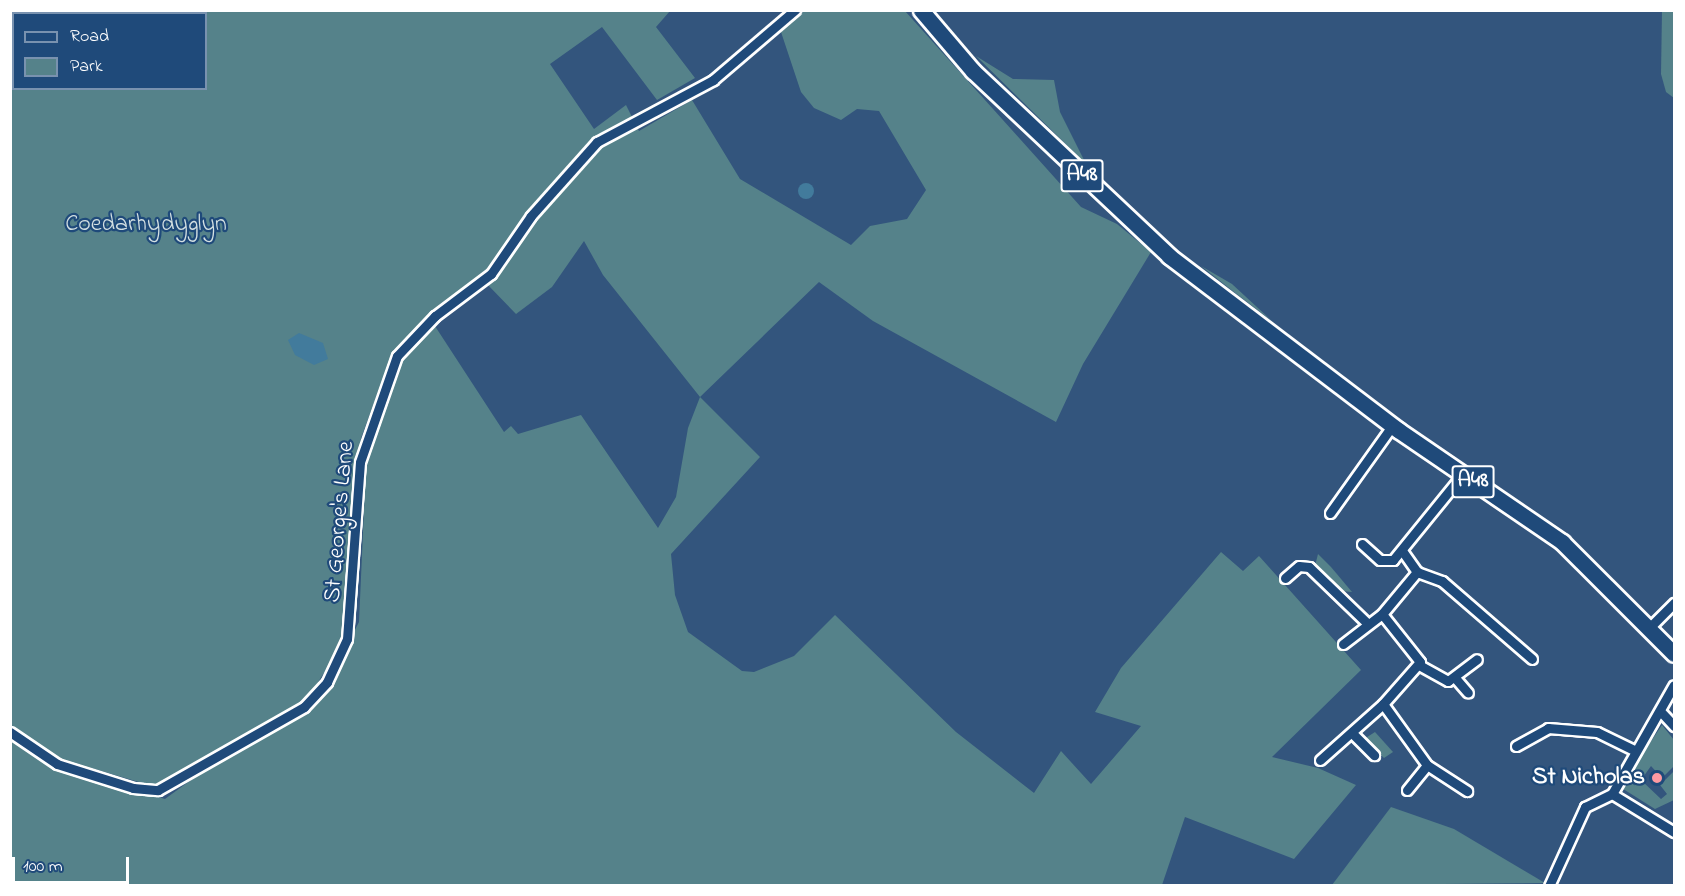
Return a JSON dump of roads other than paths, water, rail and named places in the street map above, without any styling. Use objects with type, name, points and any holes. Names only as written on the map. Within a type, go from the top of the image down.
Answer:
[{"type":"main road","name":"A48","points":[[921,10],[974,71],[1153,242],[1392,426],[1562,542],[1651,626],[1674,654]]},
{"type":"street","name":"St George's Lane","points":[[10,732],[57,764],[158,790],[304,707],[327,682],[347,639],[360,462],[397,356],[435,316],[491,274],[531,216],[597,142],[713,80],[795,10]]},
{"type":"street","points":[[1330,513],[1392,426]]},
{"type":"street","points":[[1362,544],[1387,562],[1403,552],[1462,475]]},
{"type":"street","points":[[1403,552],[1417,572],[1442,581],[1532,659]]},
{"type":"street","points":[[1285,578],[1299,566],[1309,567],[1366,623]]},
{"type":"street","points":[[1343,644],[1366,623],[1382,614],[1417,572]]},
{"type":"street","points":[[1651,626],[1674,603]]},
{"type":"street","points":[[1382,614],[1417,654],[1419,665],[1444,680],[1456,679],[1477,659]]},
{"type":"street","points":[[1320,760],[1353,734],[1419,665]]},
{"type":"street","points":[[1456,679],[1468,693]]},
{"type":"street","points":[[1549,885],[1585,807],[1612,794],[1636,751],[1662,713],[1674,685]]},
{"type":"street","points":[[1383,704],[1427,765],[1467,791]]},
{"type":"street","points":[[1662,713],[1674,726]]},
{"type":"street","points":[[1516,746],[1548,728],[1597,732],[1636,751]]},
{"type":"street","points":[[1353,734],[1374,755]]},
{"type":"street","points":[[1407,790],[1427,765]]},
{"type":"street","points":[[1612,794],[1674,832]]},
{"type":"water","points":[[803,183],[809,183],[814,191],[812,197],[803,199],[798,194],[798,188]]},
{"type":"water","points":[[299,333],[323,343],[328,359],[314,365],[295,355],[288,340]]},
{"type":"place","name":"St Nicholas","points":[[1657,778]]},
{"type":"park label","name":"Coedarhydyglyn","points":[[146,225]]}]
